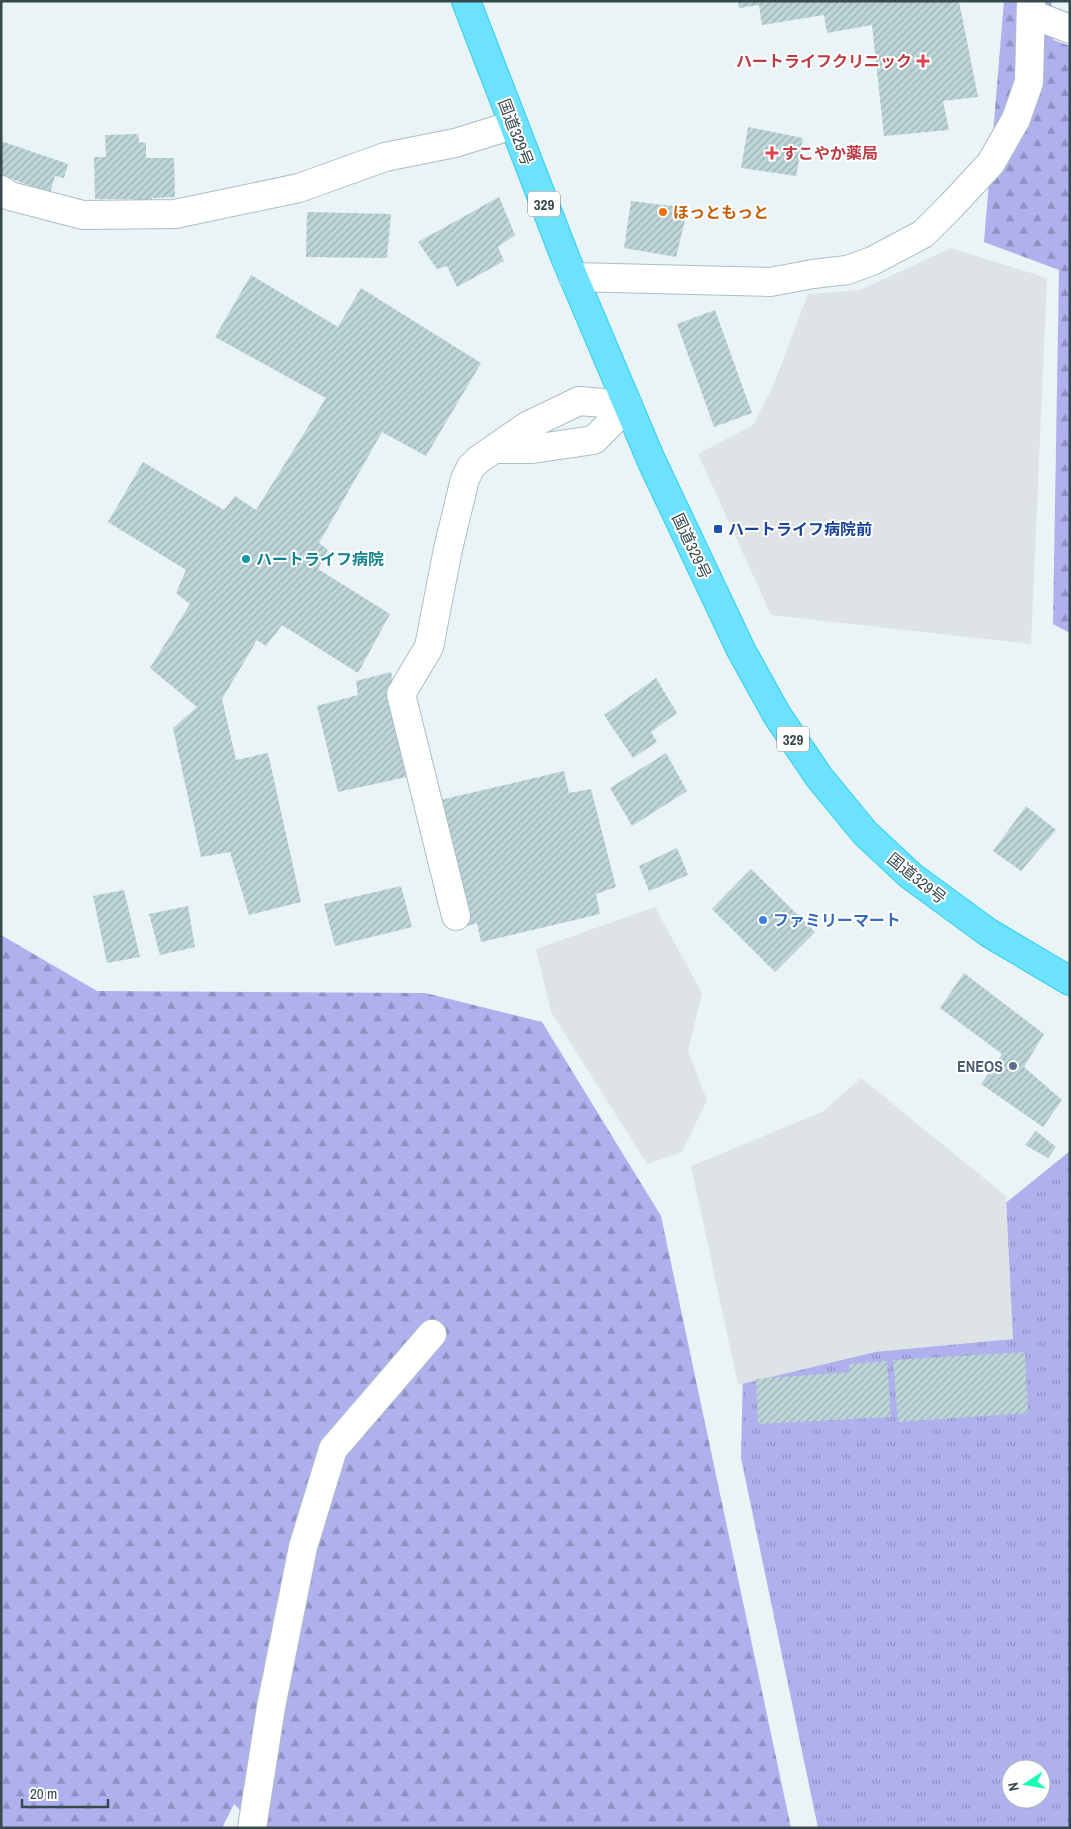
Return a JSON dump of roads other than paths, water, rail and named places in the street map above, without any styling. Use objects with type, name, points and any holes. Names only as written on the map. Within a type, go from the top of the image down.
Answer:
[{"type":"highway","name":"国道329号","points":[[466,1],[573,277],[652,462],[741,650],[777,715],[819,777],[865,833],[911,876],[988,933],[1070,981]]},
{"type":"street","points":[[573,277],[770,282],[847,270],[872,261],[923,234],[991,163],[1016,119],[1029,82],[1031,8],[1070,28]]},
{"type":"street","points":[[1,190],[10,196],[84,215],[175,214],[298,188],[385,156],[455,144],[514,125]]},
{"type":"street","points":[[456,916],[401,694],[429,647],[448,549],[465,479],[471,467],[478,460],[527,426],[579,401],[628,405]]},
{"type":"street","points":[[494,449],[532,449],[594,440],[628,405]]},
{"type":"street","points":[[252,1828],[271,1706],[303,1547],[333,1449],[432,1334]]},
{"type":"place","name":"ハートライフクリニック","points":[[923,61]]},
{"type":"place","name":"すこやか薬局","points":[[772,153]]},
{"type":"place","name":"ほっともっと","points":[[663,212]]},
{"type":"place","name":"ハートライフ病院前","points":[[718,529]]},
{"type":"place","name":"ハートライフ病院","points":[[246,559]]},
{"type":"place","name":"ファミリーマート","points":[[763,920]]},
{"type":"place","name":"ENEOS","points":[[1013,1066]]}]
